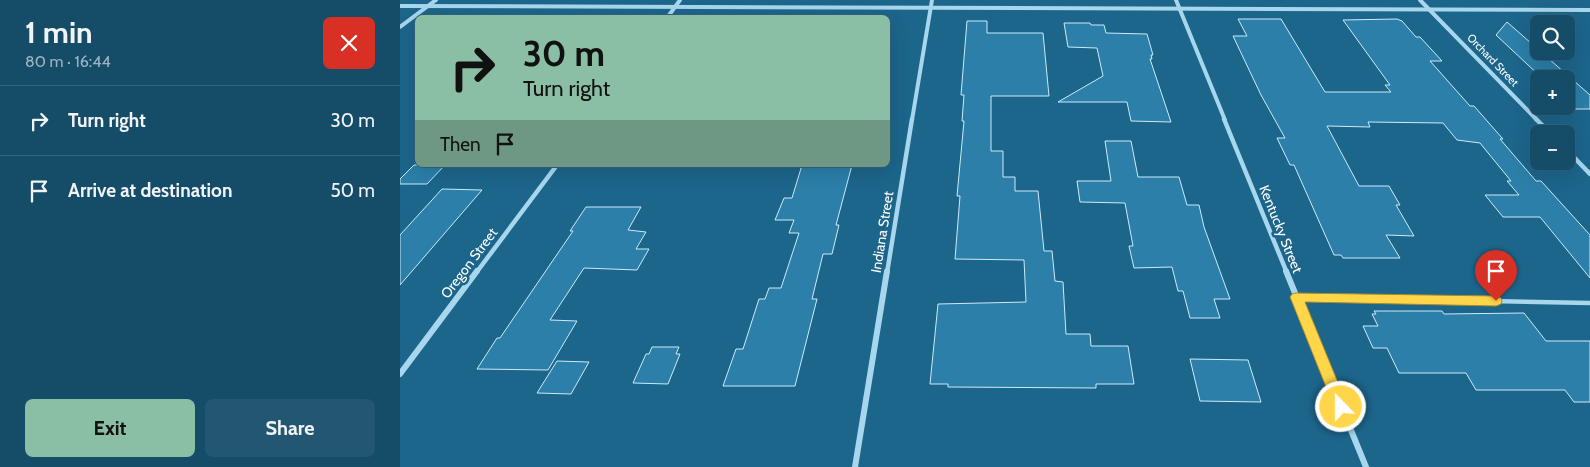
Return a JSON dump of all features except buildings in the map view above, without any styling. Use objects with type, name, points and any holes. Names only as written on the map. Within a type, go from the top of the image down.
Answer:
[{"type":"street","points":[[417,15],[436,0]]},
{"type":"street","points":[[669,15],[680,0]]},
{"type":"street","name":"Indiana Street","points":[[855,467],[932,0]]},
{"type":"street","name":"Kentucky Street","points":[[1176,0],[1366,467]]},
{"type":"street","name":"Orchard Street","points":[[1420,0],[1542,125]]},
{"type":"street","points":[[400,6],[1590,10]]},
{"type":"street","points":[[400,27],[415,16]]},
{"type":"street","points":[[1575,158],[1590,174]]},
{"type":"street","name":"Oregon Street","points":[[400,374],[555,167]]},
{"type":"lane","points":[[1296,297],[1590,302]]},
{"type":"route","points":[[1341,407],[1296,297],[1496,301]]}]
